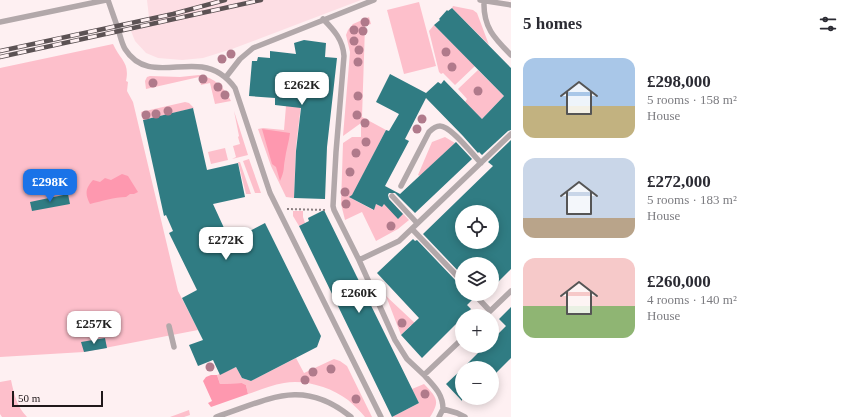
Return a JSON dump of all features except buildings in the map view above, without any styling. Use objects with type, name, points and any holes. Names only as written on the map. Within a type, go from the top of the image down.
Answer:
[{"type":"lane","points":[[0,22],[107,0],[121,40],[125,48],[134,59],[157,68],[202,67],[219,72],[226,77],[236,92],[264,179],[272,198],[381,417]]},
{"type":"lane","points":[[226,77],[240,59],[253,48],[374,0]]},
{"type":"lane","points":[[511,5],[482,0],[489,30],[511,55]]},
{"type":"lane","points":[[323,19],[333,29],[338,37],[343,48],[344,56],[336,152],[334,210],[359,260],[395,340],[407,358],[439,392],[443,403],[443,409],[439,417]]},
{"type":"lane","points":[[401,186],[429,132],[437,127],[441,126],[449,129],[481,163]]},
{"type":"lane","points":[[359,260],[399,241],[511,134]]},
{"type":"lane","points":[[392,196],[417,223]]},
{"type":"lane","points":[[412,229],[455,274]]},
{"type":"lane","points":[[492,309],[511,291]]},
{"type":"lane","points":[[481,301],[488,309]]},
{"type":"lane","points":[[169,326],[174,347]]},
{"type":"lane","points":[[424,375],[455,345]]},
{"type":"lane","points":[[216,417],[268,400],[301,394],[316,397],[329,402],[351,417]]},
{"type":"lane","points":[[443,409],[465,417]]},
{"type":"path","points":[[293,209],[334,210]]},
{"type":"shaded area","points":[[147,0],[361,0],[232,49],[203,58],[182,60],[158,58],[146,53],[135,41],[131,31],[150,26]]},
{"type":"shaded area","points":[[419,2],[436,66],[404,74],[387,10]]},
{"type":"shaded area","points":[[453,6],[473,10],[477,13],[489,45],[452,8]]},
{"type":"shaded area","points":[[369,17],[371,24],[365,26],[362,117],[386,130],[351,198],[373,210],[376,204],[382,207],[387,197],[409,220],[398,229],[376,241],[362,212],[345,220],[341,204],[343,143],[352,137],[361,137],[361,123],[343,136],[350,52],[346,35],[353,24]]},
{"type":"shaded area","points":[[434,25],[475,66],[455,85],[443,73],[441,74],[439,72],[429,31]]},
{"type":"shaded area","points":[[113,44],[124,61],[127,69],[127,91],[133,102],[178,291],[198,330],[84,352],[0,357],[0,68]]},
{"type":"shaded area","points":[[478,70],[504,96],[482,119],[465,102],[467,99],[458,89]]},
{"type":"shaded area","points":[[199,75],[210,78],[222,87],[231,101],[215,104],[210,83],[201,85],[199,77],[146,89],[145,81],[147,77],[150,76],[180,77]]},
{"type":"shaded area","points":[[302,96],[296,147],[294,198],[286,197],[271,166],[258,129],[284,130],[286,106]]},
{"type":"shaded area","points":[[185,102],[189,103],[194,108],[143,120],[141,112]]},
{"type":"shaded area","points":[[234,111],[248,155],[232,159],[236,157],[233,146],[240,144]]},
{"type":"shaded area","points":[[262,129],[290,133],[280,181],[276,167],[272,164]]},
{"type":"shaded area","points":[[445,137],[455,143],[420,176],[418,175],[432,142]]},
{"type":"shaded area","points":[[225,148],[228,160],[211,164],[208,152]]},
{"type":"shaded area","points":[[249,159],[261,193],[255,193],[243,161]]},
{"type":"shaded area","points":[[238,162],[240,162],[251,194],[246,194]]},
{"type":"shaded area","points":[[122,174],[128,176],[138,192],[130,194],[126,197],[112,198],[90,204],[87,197],[87,192],[88,186],[93,180],[100,182],[105,178],[111,180]]},
{"type":"shaded area","points":[[293,211],[303,211],[305,223],[299,226],[293,216]]},
{"type":"shaded area","points":[[386,296],[417,325],[414,328],[411,325],[401,335]]},
{"type":"shaded area","points":[[296,358],[304,373],[334,359],[347,366],[372,417],[365,417],[341,395],[317,385],[300,382],[284,383],[270,386],[248,394],[246,385],[242,383],[220,384],[217,375],[236,367],[242,378],[251,381]]},
{"type":"shaded area","points":[[217,375],[220,384],[242,383],[246,385],[248,394],[211,407],[208,403],[212,401],[203,381],[206,377]]},
{"type":"shaded area","points":[[11,380],[18,405],[27,417],[2,417],[0,414],[0,382]]},
{"type":"shaded area","points":[[424,384],[432,392],[436,399],[435,406],[430,417],[392,417],[419,403],[412,389]]},
{"type":"shaded area","points":[[189,410],[190,415],[184,417],[170,417]]},
{"type":"railway","points":[[0,51],[173,14],[225,0]]},
{"type":"railway","points":[[0,57],[261,0]]}]
